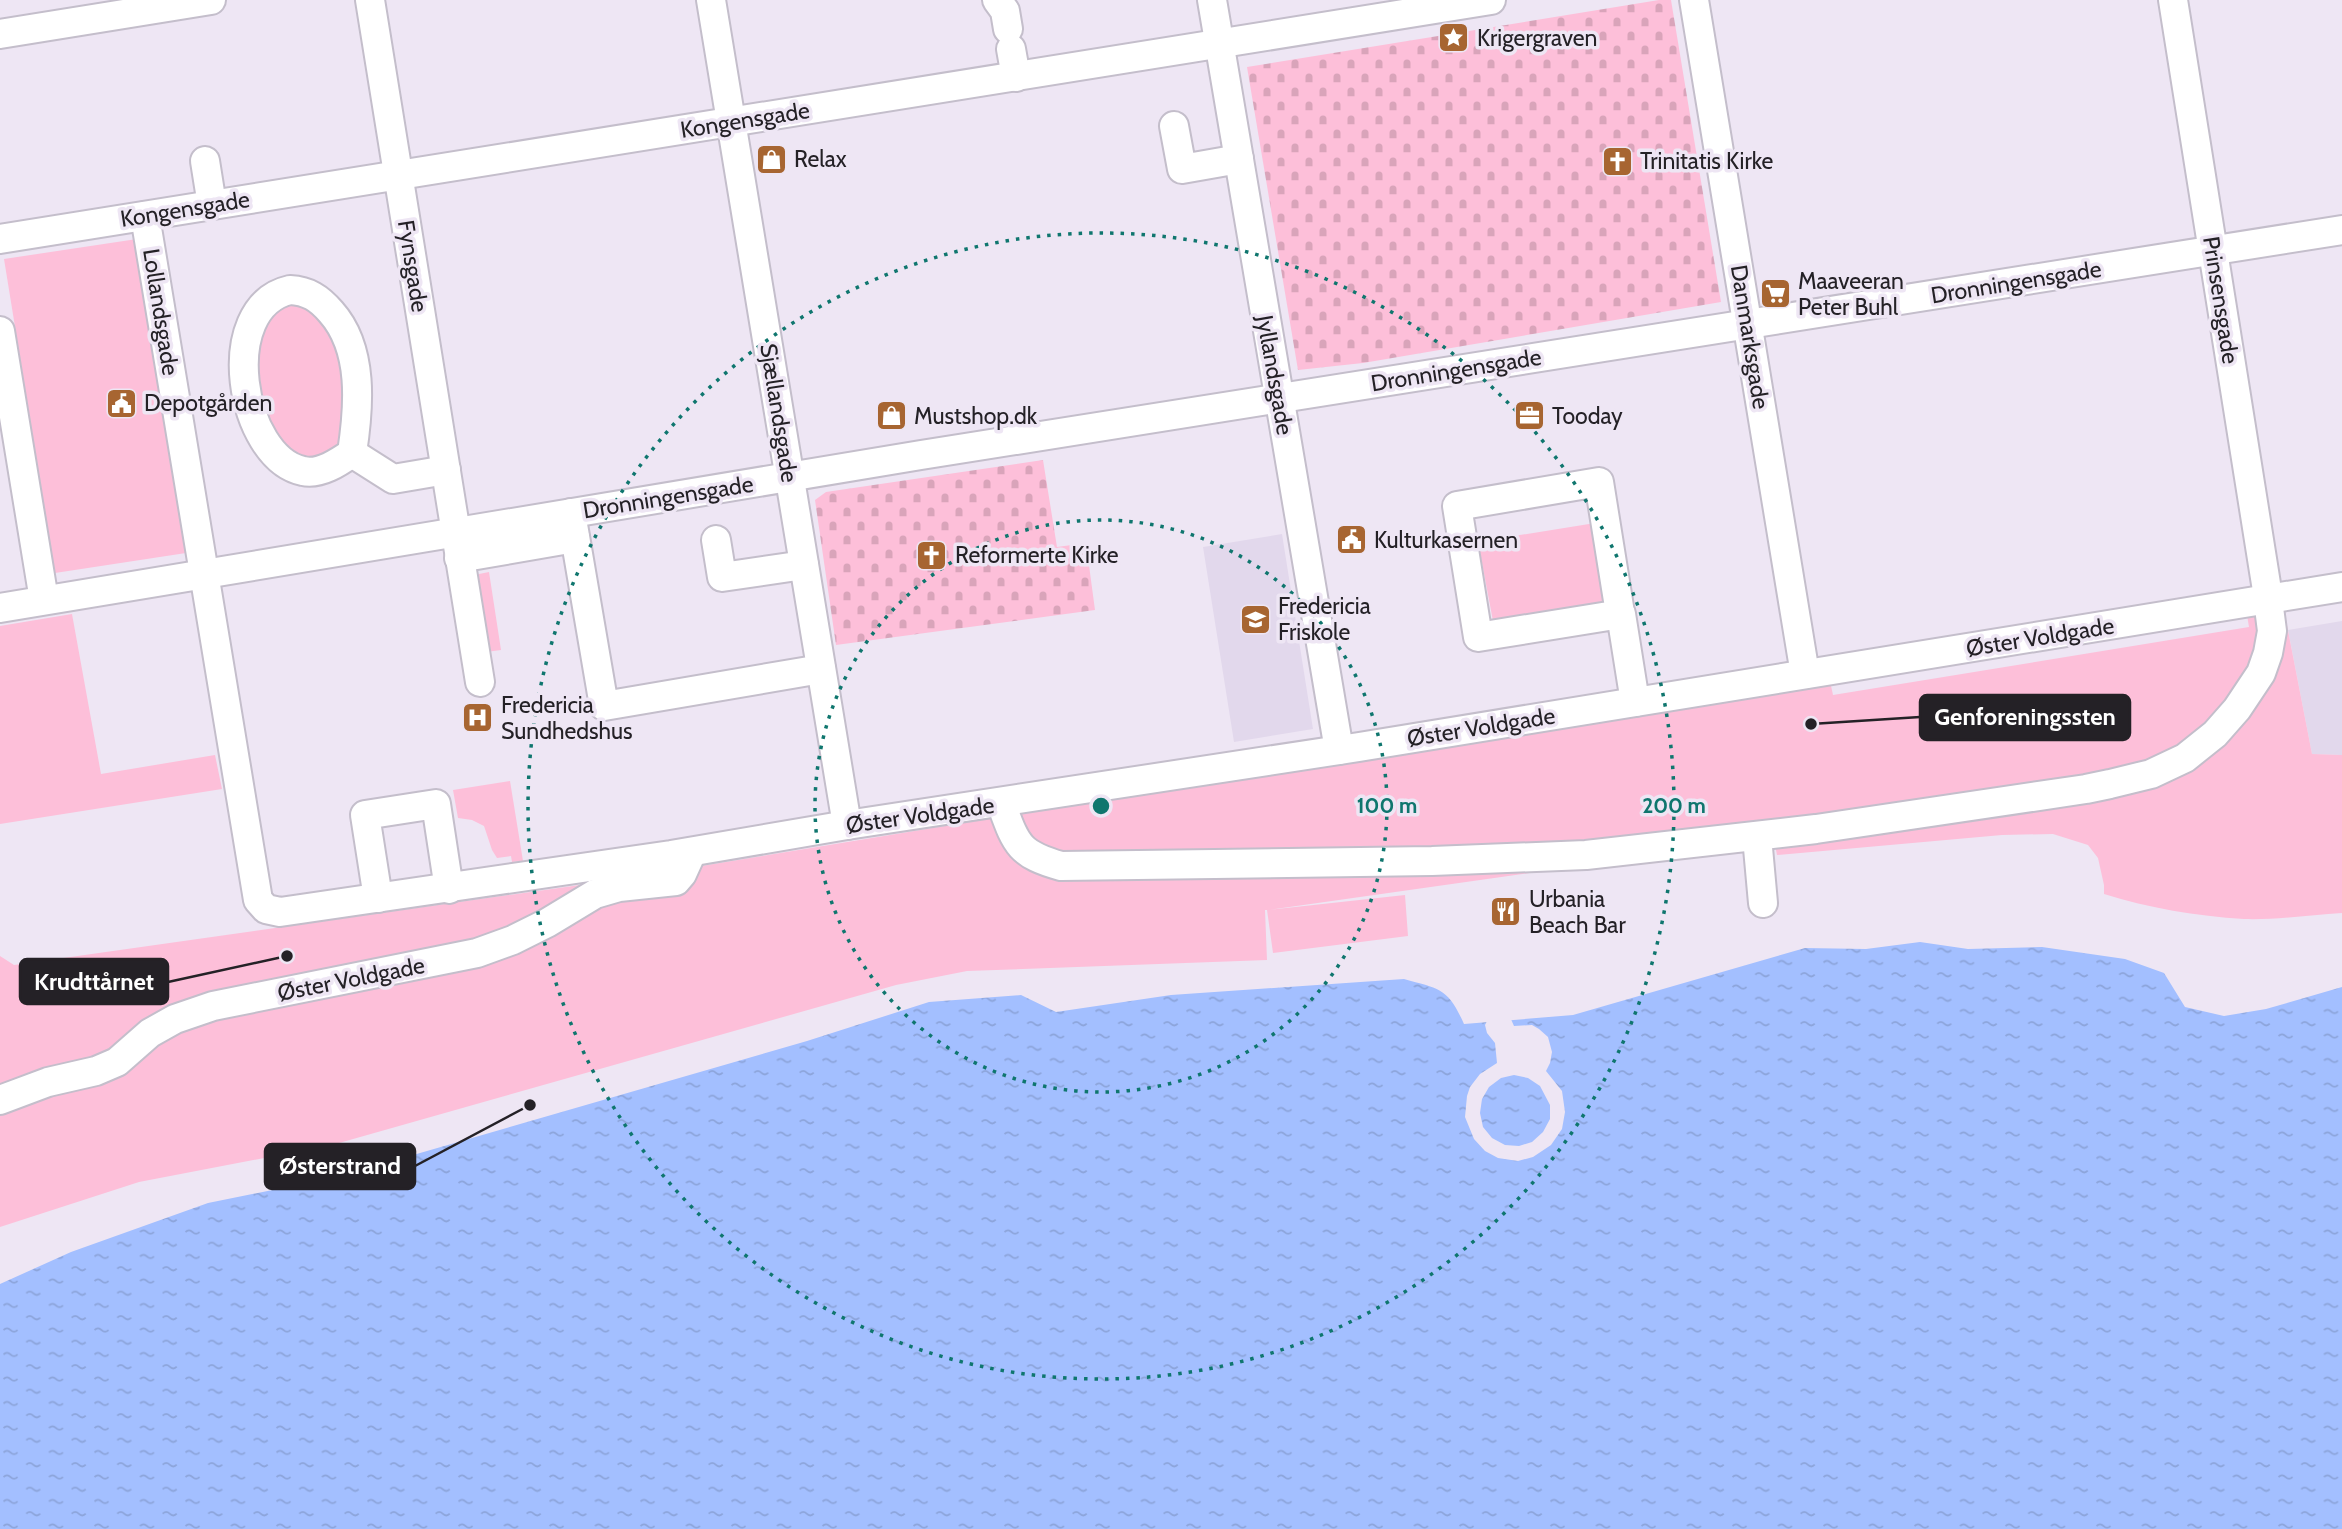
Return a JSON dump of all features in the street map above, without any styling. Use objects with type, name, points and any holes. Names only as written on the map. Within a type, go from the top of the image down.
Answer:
[{"type":"street","points":[[0,34],[211,0]]},
{"type":"street","name":"Fynsgade","points":[[370,0],[457,545]]},
{"type":"street","name":"Sjællandsgade","points":[[711,0],[847,825]]},
{"type":"street","points":[[998,0],[1005,11],[1012,52]]},
{"type":"street","name":"Jyllandsgade","points":[[1212,0],[1339,750]]},
{"type":"street","name":"Kongensgade","points":[[0,239],[731,123],[1012,52],[1219,44],[1491,0]]},
{"type":"street","name":"Danmarksgade","points":[[1694,0],[1805,674]]},
{"type":"street","name":"Prinsensgade","points":[[2173,0],[2269,600]]},
{"type":"street","points":[[1174,126],[1182,169],[1239,159]]},
{"type":"street","points":[[205,161],[212,205]]},
{"type":"street","name":"Lollandsgade","points":[[145,216],[204,573]]},
{"type":"street","name":"Dronningensgade","points":[[0,608],[204,573],[457,545],[573,525],[790,478],[2342,230]]},
{"type":"street","points":[[299,291],[312,294],[336,317],[345,333],[356,375],[356,429],[352,453],[327,467],[304,472],[275,454],[256,425],[245,383],[246,336],[262,303],[281,292],[299,291]]},
{"type":"street","points":[[0,331],[44,600]]},
{"type":"street","points":[[352,453],[393,479],[446,470]]},
{"type":"street","points":[[1621,614],[1478,637],[1457,506],[1599,482],[1621,614],[1635,702]]},
{"type":"street","name":"Dronningensgade","points":[[573,525],[604,706],[821,669]]},
{"type":"street","points":[[716,540],[722,577],[804,565]]},
{"type":"street","points":[[457,545],[480,682]]},
{"type":"street","name":"Øster Voldgade","points":[[204,573],[258,900],[266,909],[280,912],[692,852],[2342,587]]},
{"type":"street","points":[[1001,803],[1010,829],[1021,848],[1036,859],[1061,866],[1420,862],[1586,855],[1757,837],[2086,789],[2151,774],[2186,758],[2215,734],[2237,709],[2260,673],[2268,653],[2272,631],[2269,600]]},
{"type":"street","points":[[378,898],[365,815],[436,804],[449,889]]},
{"type":"street","points":[[1757,837],[1763,902]]},
{"type":"street","name":"Øster Voldgade","points":[[0,1100],[48,1082],[96,1071],[117,1062],[150,1033],[175,1019],[213,1006],[477,953],[513,940],[547,923],[595,894],[619,887],[676,881],[692,852]]},
{"type":"shaded area","name":"Fredericia Friskole","points":[[1282,534],[1313,729],[1234,742],[1203,547]]},
{"type":"shaded area","points":[[2342,621],[2342,755],[2312,754],[2288,630]]},
{"type":"green space","points":[[1671,0],[1721,302],[1363,363],[1298,370],[1247,67]]},
{"type":"green space","points":[[137,239],[186,553],[55,573],[4,259]]},
{"type":"green space","points":[[273,302],[315,303],[346,358],[345,435],[339,445],[319,462],[287,458],[249,375]]},
{"type":"green space","points":[[1043,460],[1057,547],[1086,543],[1095,610],[836,645],[815,500],[826,492]]},
{"type":"green space","points":[[1594,525],[1610,602],[1493,621],[1479,547],[1489,540]]},
{"type":"green space","points":[[489,572],[501,650],[486,652],[474,575]]},
{"type":"green space","points":[[72,614],[101,774],[215,755],[222,789],[0,824],[0,626]]},
{"type":"green space","points":[[2247,615],[2285,615],[2312,754],[2342,755],[2342,913],[2244,919],[2173,911],[2121,899],[2104,894],[2098,858],[2088,845],[2053,834],[2002,835],[1777,855],[1775,845],[1536,872],[1268,910],[1405,895],[1408,936],[1273,953],[1265,910],[1267,960],[967,971],[896,985],[332,1145],[139,1182],[0,1227],[0,956],[14,965],[622,879],[1830,681],[1833,695],[2249,627]]},
{"type":"green space","points":[[510,781],[523,861],[512,862],[511,856],[497,858],[484,826],[472,820],[458,818],[453,790]]},
{"type":"water","points":[[1920,942],[1968,949],[2042,947],[2125,959],[2164,973],[2185,1007],[2224,1016],[2266,1009],[2342,987],[2342,1529],[0,1529],[0,1284],[71,1252],[208,1203],[337,1177],[807,1041],[929,1002],[1021,995],[1056,1012],[1171,995],[1404,979],[1442,992],[1453,1003],[1464,1024],[1573,1015],[1805,948],[1866,949]]},
{"type":"pier","points":[[1510,1017],[1514,1026],[1532,1025],[1548,1037],[1552,1052],[1546,1071],[1562,1091],[1565,1112],[1562,1129],[1551,1145],[1533,1157],[1518,1161],[1498,1158],[1485,1151],[1474,1139],[1465,1117],[1470,1087],[1480,1074],[1497,1063],[1495,1043],[1487,1033],[1485,1025],[1488,1019]],"holes":[[[1514,1075],[1528,1078],[1540,1086],[1550,1105],[1550,1119],[1543,1132],[1532,1142],[1519,1146],[1505,1145],[1492,1138],[1483,1127],[1480,1113],[1482,1099],[1489,1087],[1501,1078]]]},
{"type":"place","name":"Krigergraven","points":[[1454,38]]},
{"type":"place","name":"Relax","points":[[771,159]]},
{"type":"place","name":"Trinitatis Kirke","points":[[1617,161]]},
{"type":"place","name":"Maaveeran Peter Buhl","points":[[1775,294]]},
{"type":"place","name":"Depotgården","points":[[121,403]]},
{"type":"place","name":"Mustshop.dk","points":[[891,416]]},
{"type":"place","name":"Tooday","points":[[1529,416]]},
{"type":"place","name":"Kulturkasernen","points":[[1351,540]]},
{"type":"place","name":"Reformerte Kirke","points":[[932,555]]},
{"type":"place","name":"Fredericia Friskole","points":[[1255,619]]},
{"type":"place","name":"Fredericia Sundhedshus","points":[[478,718]]},
{"type":"place","name":"Genforeningssten","points":[[1811,724]]},
{"type":"place","name":"Urbania Beach Bar","points":[[1506,912]]},
{"type":"place","name":"Krudttårnet","points":[[287,956]]},
{"type":"place","name":"Østerstrand","points":[[530,1105]]}]
